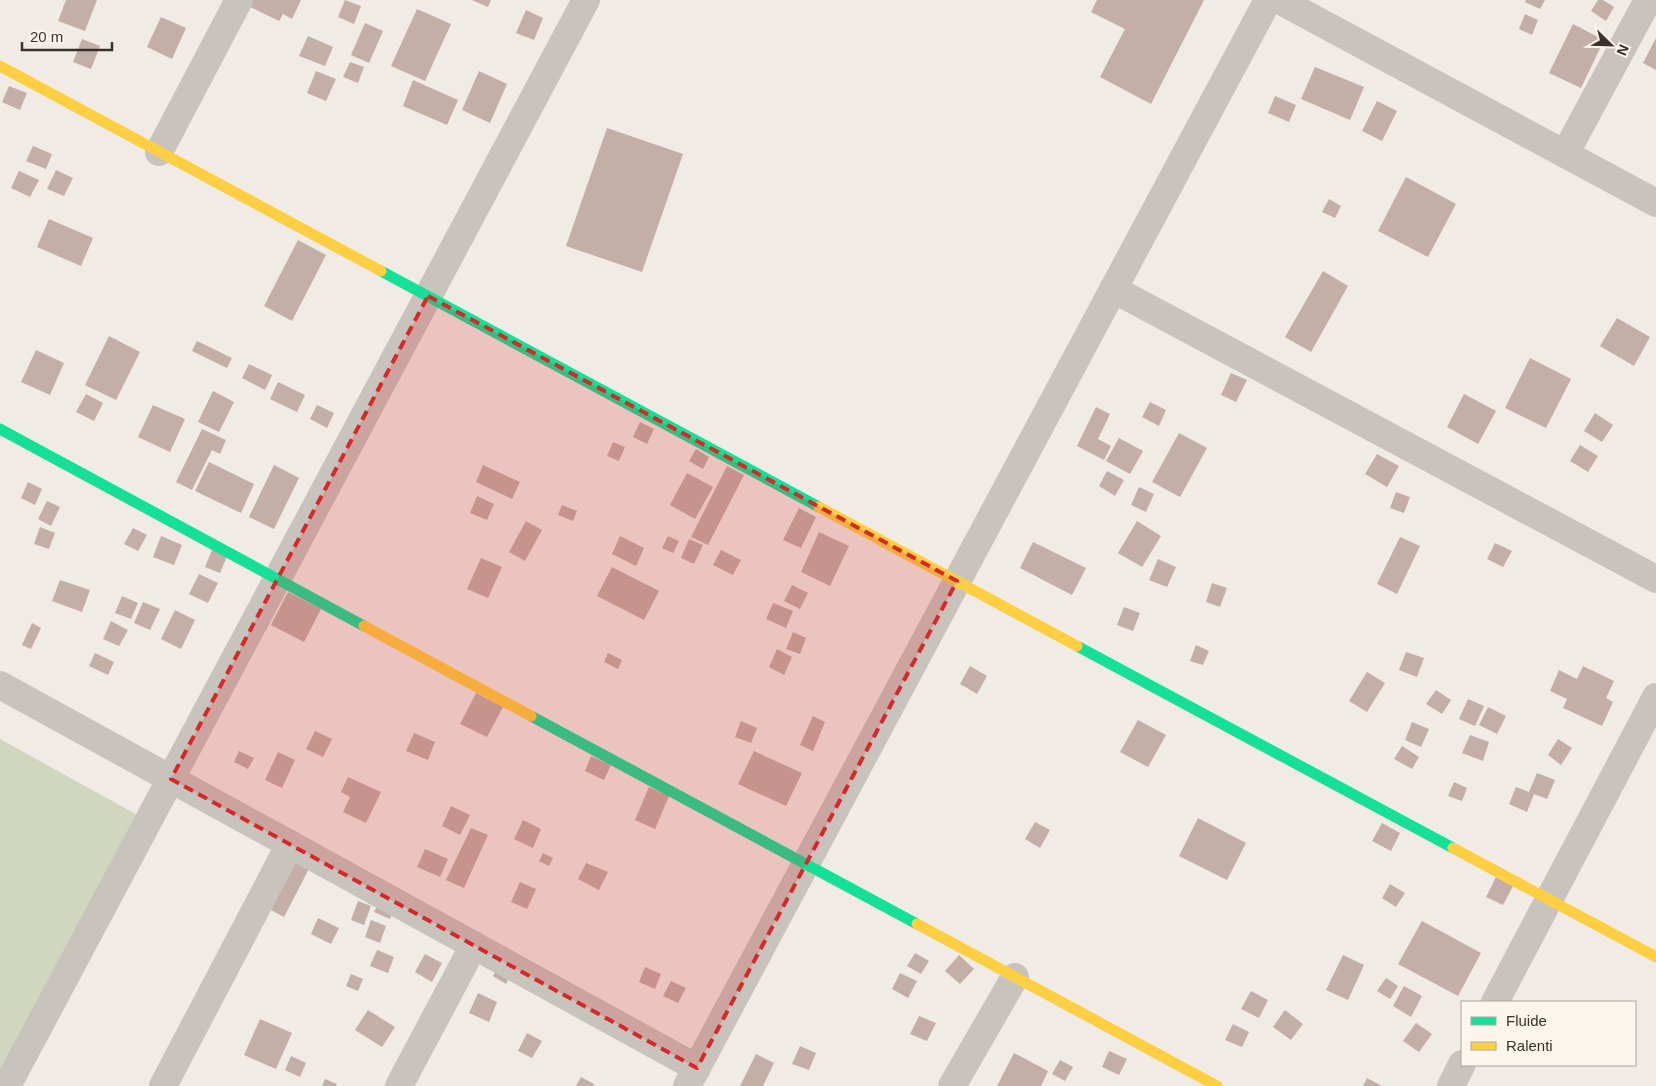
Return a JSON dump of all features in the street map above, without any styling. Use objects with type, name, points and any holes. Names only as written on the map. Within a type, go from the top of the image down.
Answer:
[{"type":"street","points":[[160,152],[239,0]]},
{"type":"street","points":[[7,1086],[586,0]]},
{"type":"street","points":[[0,685],[474,945],[692,1077],[1268,0]]},
{"type":"street","points":[[1279,0],[1656,202]]},
{"type":"street","points":[[1565,154],[1648,0]]},
{"type":"street","points":[[0,66],[1656,957]]},
{"type":"street","points":[[1113,289],[1656,579]]},
{"type":"street","points":[[0,429],[1216,1086]]},
{"type":"street","points":[[1496,1001],[1656,697]]},
{"type":"street","points":[[163,1086],[290,844]]},
{"type":"street","points":[[399,1086],[474,945]]},
{"type":"street","points":[[952,1086],[1015,977]]},
{"type":"street","points":[[1451,1086],[1461,1066]]},
{"type":"highlighted area","points":[[428,296],[957,581],[697,1068],[171,779]]},
{"type":"green space","points":[[0,739],[141,817],[0,1073]]},
{"type":"building","points":[[66,0],[97,0],[85,31],[58,21]]},
{"type":"building","points":[[246,0],[301,0],[292,19],[283,14],[279,21],[244,4]]},
{"type":"building","points":[[345,0],[361,6],[354,24],[338,17]]},
{"type":"building","points":[[472,0],[491,0],[488,7]]},
{"type":"building","points":[[1097,0],[1204,0],[1151,104],[1100,77],[1125,29],[1091,12]]},
{"type":"building","points":[[1526,0],[1545,0],[1540,9],[1525,2]]},
{"type":"building","points":[[1598,0],[1603,0],[1614,7],[1606,21],[1591,11]]},
{"type":"building","points":[[417,9],[451,24],[425,81],[391,66]]},
{"type":"building","points":[[526,10],[543,18],[534,40],[516,33]]},
{"type":"building","points":[[1525,14],[1538,20],[1532,35],[1519,29]]},
{"type":"building","points":[[161,17],[186,28],[172,59],[147,47]]},
{"type":"building","points":[[365,23],[383,31],[369,63],[351,55]]},
{"type":"building","points":[[1573,24],[1604,40],[1581,88],[1549,73]]},
{"type":"building","points":[[308,36],[333,47],[325,66],[299,56]]},
{"type":"building","points":[[1656,38],[1656,70],[1643,63]]},
{"type":"building","points":[[82,39],[100,46],[91,69],[73,62]]},
{"type":"building","points":[[350,62],[364,67],[358,83],[343,77]]},
{"type":"building","points":[[1315,67],[1364,87],[1350,120],[1301,99]]},
{"type":"building","points":[[316,71],[336,79],[326,101],[307,93]]},
{"type":"building","points":[[479,71],[507,84],[490,123],[462,110]]},
{"type":"building","points":[[413,80],[458,100],[447,125],[403,106]]},
{"type":"building","points":[[9,86],[27,93],[20,110],[2,102]]},
{"type":"building","points":[[1275,96],[1296,105],[1289,122],[1268,113]]},
{"type":"building","points":[[1377,101],[1397,111],[1382,141],[1362,131]]},
{"type":"building","points":[[607,128],[683,154],[642,272],[566,246]]},
{"type":"building","points":[[33,146],[52,154],[46,169],[26,161]]},
{"type":"building","points":[[56,170],[73,178],[64,196],[47,189]]},
{"type":"building","points":[[19,171],[39,180],[30,197],[11,188]]},
{"type":"building","points":[[1406,177],[1456,204],[1428,257],[1378,231]]},
{"type":"building","points":[[1329,199],[1341,206],[1335,218],[1322,212]]},
{"type":"building","points":[[49,219],[93,238],[81,266],[37,247]]},
{"type":"building","points":[[298,240],[326,255],[292,321],[264,306]]},
{"type":"building","points":[[1323,271],[1348,286],[1311,352],[1285,337]]},
{"type":"building","points":[[1617,318],[1650,337],[1634,366],[1600,346]]},
{"type":"building","points":[[109,336],[140,352],[116,400],[85,385]]},
{"type":"building","points":[[197,341],[232,358],[227,368],[192,351]]},
{"type":"building","points":[[36,350],[64,363],[50,395],[21,382]]},
{"type":"building","points":[[1530,358],[1571,379],[1546,428],[1505,408]]},
{"type":"building","points":[[249,364],[272,375],[265,390],[242,378]]},
{"type":"building","points":[[1231,373],[1247,380],[1236,402],[1221,395]]},
{"type":"building","points":[[278,382],[305,395],[297,412],[270,399]]},
{"type":"building","points":[[213,391],[234,402],[219,432],[198,422]]},
{"type":"building","points":[[86,394],[103,403],[94,421],[76,412]]},
{"type":"building","points":[[1464,394],[1496,411],[1478,444],[1447,427]]},
{"type":"building","points":[[1150,402],[1166,410],[1159,426],[1142,417]]},
{"type":"building","points":[[153,405],[185,419],[170,452],[138,437]]},
{"type":"building","points":[[317,405],[334,413],[327,428],[310,419]]},
{"type":"building","points":[[1096,407],[1110,414],[1098,439],[1111,446],[1104,460],[1077,446]]},
{"type":"building","points":[[1595,413],[1613,425],[1602,442],[1584,431]]},
{"type":"building","points":[[640,422],[654,429],[647,444],[633,437]]},
{"type":"building","points":[[202,429],[226,440],[220,454],[212,450],[192,490],[176,482]]},
{"type":"building","points":[[1179,433],[1207,448],[1180,497],[1152,482]]},
{"type":"building","points":[[1119,438],[1143,451],[1130,474],[1106,461]]},
{"type":"building","points":[[613,442],[625,447],[619,461],[607,456]]},
{"type":"building","points":[[1580,445],[1598,456],[1588,472],[1570,461]]},
{"type":"building","points":[[696,449],[709,457],[703,469],[689,461]]},
{"type":"building","points":[[1377,454],[1399,466],[1387,487],[1365,474]]},
{"type":"building","points":[[209,462],[254,484],[241,513],[195,491]]},
{"type":"building","points":[[274,465],[299,478],[274,529],[249,517]]},
{"type":"building","points":[[483,465],[520,482],[512,499],[476,482]]},
{"type":"building","points":[[727,466],[744,475],[708,545],[691,537]]},
{"type":"building","points":[[1107,471],[1124,480],[1115,496],[1099,486]]},
{"type":"building","points":[[687,473],[713,487],[695,519],[670,505]]},
{"type":"building","points":[[28,482],[42,489],[35,505],[21,498]]},
{"type":"building","points":[[1139,487],[1154,494],[1146,512],[1131,505]]},
{"type":"building","points":[[1396,492],[1410,497],[1404,513],[1390,508]]},
{"type":"building","points":[[477,496],[494,504],[487,520],[470,513]]},
{"type":"building","points":[[47,501],[60,507],[51,526],[38,519]]},
{"type":"building","points":[[562,505],[577,511],[573,521],[558,515]]},
{"type":"building","points":[[799,508],[816,517],[801,548],[783,540]]},
{"type":"building","points":[[526,521],[542,530],[525,561],[509,552]]},
{"type":"building","points":[[1137,521],[1161,536],[1142,567],[1118,553]]},
{"type":"building","points":[[40,527],[55,533],[49,549],[34,544]]},
{"type":"building","points":[[133,528],[147,535],[138,551],[124,544]]},
{"type":"building","points":[[819,532],[849,546],[830,586],[801,572]]},
{"type":"building","points":[[161,536],[182,545],[174,565],[153,557]]},
{"type":"building","points":[[620,536],[644,548],[636,566],[612,554]]},
{"type":"building","points":[[668,536],[679,541],[673,553],[662,548]]},
{"type":"building","points":[[1400,537],[1420,546],[1397,594],[1377,584]]},
{"type":"building","points":[[689,539],[703,545],[694,564],[681,558]]},
{"type":"building","points":[[1033,542],[1086,568],[1072,595],[1020,568]]},
{"type":"building","points":[[1495,543],[1512,551],[1503,567],[1487,559]]},
{"type":"building","points":[[212,550],[227,556],[220,573],[205,567]]},
{"type":"building","points":[[721,550],[741,560],[733,575],[713,565]]},
{"type":"building","points":[[481,558],[502,567],[488,598],[467,589]]},
{"type":"building","points":[[1158,559],[1176,567],[1167,587],[1149,580]]},
{"type":"building","points":[[612,567],[659,591],[644,620],[597,596]]},
{"type":"building","points":[[199,574],[218,583],[208,603],[189,594]]},
{"type":"building","points":[[60,580],[90,590],[82,612],[52,601]]},
{"type":"building","points":[[1212,583],[1227,588],[1220,607],[1206,602]]},
{"type":"building","points":[[792,585],[808,593],[800,609],[784,601]]},
{"type":"building","points":[[288,592],[321,609],[304,642],[271,625]]},
{"type":"building","points":[[122,596],[138,603],[131,619],[115,613]]},
{"type":"building","points":[[143,602],[160,609],[150,630],[134,623]]},
{"type":"building","points":[[773,603],[793,611],[786,628],[766,619]]},
{"type":"building","points":[[1124,607],[1140,613],[1133,631],[1117,625]]},
{"type":"building","points":[[175,610],[195,620],[181,649],[161,639]]},
{"type":"building","points":[[111,621],[128,630],[119,646],[103,639]]},
{"type":"building","points":[[32,623],[41,628],[31,649],[22,645]]},
{"type":"building","points":[[793,632],[806,638],[800,654],[786,649]]},
{"type":"building","points":[[1196,645],[1209,651],[1203,665],[1190,661]]},
{"type":"building","points":[[777,649],[792,657],[784,675],[769,667]]},
{"type":"building","points":[[1406,652],[1424,658],[1417,677],[1399,670]]},
{"type":"building","points":[[95,653],[114,662],[108,675],[89,666]]},
{"type":"building","points":[[608,653],[622,660],[618,669],[604,662]]},
{"type":"building","points":[[970,666],[987,676],[977,694],[960,684]]},
{"type":"building","points":[[1583,666],[1614,681],[1606,698],[1613,702],[1602,726],[1563,708],[1567,699],[1550,691],[1559,670],[1577,679]]},
{"type":"building","points":[[1367,672],[1385,683],[1367,712],[1349,701]]},
{"type":"building","points":[[1436,690],[1451,700],[1442,714],[1426,704]]},
{"type":"building","points":[[476,693],[503,707],[487,737],[460,724]]},
{"type":"building","points":[[1468,699],[1484,706],[1475,726],[1459,719]]},
{"type":"building","points":[[1488,707],[1506,716],[1497,734],[1479,725]]},
{"type":"building","points":[[813,716],[825,722],[813,751],[800,745]]},
{"type":"building","points":[[1138,720],[1166,735],[1148,767],[1120,752]]},
{"type":"building","points":[[741,721],[757,728],[751,743],[735,737]]},
{"type":"building","points":[[1412,722],[1429,729],[1421,747],[1405,740]]},
{"type":"building","points":[[315,731],[332,739],[323,757],[306,749]]},
{"type":"building","points":[[414,733],[435,742],[428,760],[406,751]]},
{"type":"building","points":[[1470,735],[1489,742],[1483,761],[1462,753]]},
{"type":"building","points":[[1558,739],[1572,748],[1561,765],[1548,755]]},
{"type":"building","points":[[1402,746],[1419,757],[1412,769],[1394,759]]},
{"type":"building","points":[[239,751],[254,758],[248,769],[234,762]]},
{"type":"building","points":[[754,751],[802,773],[786,806],[738,784]]},
{"type":"building","points":[[278,752],[295,760],[282,788],[265,780]]},
{"type":"building","points":[[591,756],[611,765],[604,780],[585,771]]},
{"type":"building","points":[[1537,773],[1555,780],[1547,799],[1534,794],[1527,812],[1509,804],[1516,787],[1529,792]]},
{"type":"building","points":[[348,777],[381,792],[366,823],[343,812],[350,797],[341,792]]},
{"type":"building","points":[[1454,782],[1467,788],[1462,801],[1448,796]]},
{"type":"building","points":[[649,787],[669,796],[655,829],[635,820]]},
{"type":"building","points":[[451,806],[470,815],[460,835],[442,826]]},
{"type":"building","points":[[1198,818],[1246,843],[1227,880],[1179,856]]},
{"type":"building","points":[[523,820],[541,829],[533,848],[514,839]]},
{"type":"building","points":[[1035,822],[1050,830],[1040,848],[1025,839]]},
{"type":"building","points":[[1382,823],[1400,833],[1391,851],[1372,841]]},
{"type":"building","points":[[471,828],[488,835],[464,888],[446,880]]},
{"type":"building","points":[[425,849],[448,859],[440,877],[417,867]]},
{"type":"building","points":[[543,853],[553,858],[549,866],[539,861]]},
{"type":"building","points":[[297,855],[312,863],[284,917],[269,909]]},
{"type":"building","points":[[586,863],[608,872],[599,890],[578,879]]},
{"type":"building","points":[[1496,877],[1513,886],[1503,905],[1486,897]]},
{"type":"building","points":[[520,882],[536,889],[527,909],[511,902]]},
{"type":"building","points":[[1390,884],[1405,893],[1396,907],[1382,898]]},
{"type":"building","points":[[381,898],[396,905],[390,919],[374,912]]},
{"type":"building","points":[[358,901],[371,906],[364,925],[351,920]]},
{"type":"building","points":[[318,918],[339,928],[331,944],[311,934]]},
{"type":"building","points":[[371,920],[386,926],[380,943],[365,937]]},
{"type":"building","points":[[1422,921],[1481,953],[1458,996],[1398,964]]},
{"type":"building","points":[[377,950],[394,957],[388,973],[370,966]]},
{"type":"building","points":[[915,953],[929,961],[921,974],[907,966]]},
{"type":"building","points":[[425,954],[442,963],[432,982],[415,972]]},
{"type":"building","points":[[959,955],[974,969],[960,984],[945,971]]},
{"type":"building","points":[[1343,955],[1364,965],[1348,1000],[1326,990]]},
{"type":"building","points":[[502,959],[516,966],[506,984],[493,976]]},
{"type":"building","points":[[645,967],[661,974],[655,989],[639,982]]},
{"type":"building","points":[[900,973],[917,981],[908,998],[892,989]]},
{"type":"building","points":[[351,974],[363,979],[358,991],[346,986]]},
{"type":"building","points":[[1386,978],[1398,986],[1390,999],[1377,991]]},
{"type":"building","points":[[671,981],[686,988],[678,1003],[663,996]]},
{"type":"building","points":[[1404,986],[1422,996],[1411,1017],[1393,1006]]},
{"type":"building","points":[[1251,991],[1268,1000],[1259,1018],[1241,1009]]},
{"type":"building","points":[[478,993],[497,1002],[489,1022],[469,1013]]},
{"type":"building","points":[[368,1010],[395,1027],[382,1047],[355,1030]]},
{"type":"building","points":[[1285,1010],[1303,1024],[1291,1040],[1273,1027]]},
{"type":"building","points":[[919,1016],[936,1023],[927,1041],[910,1034]]},
{"type":"building","points":[[260,1019],[292,1033],[276,1069],[244,1055]]},
{"type":"building","points":[[1416,1023],[1432,1034],[1419,1052],[1403,1041]]},
{"type":"building","points":[[1233,1024],[1249,1032],[1242,1047],[1225,1040]]},
{"type":"building","points":[[527,1033],[542,1041],[532,1058],[518,1051]]},
{"type":"building","points":[[800,1046],[816,1053],[809,1070],[792,1064]]},
{"type":"building","points":[[1109,1051],[1127,1059],[1119,1075],[1102,1067]]},
{"type":"building","points":[[1014,1053],[1048,1071],[1041,1086],[997,1086]]},
{"type":"building","points":[[756,1054],[774,1063],[763,1086],[740,1086]]},
{"type":"building","points":[[291,1056],[306,1063],[300,1077],[285,1070]]},
{"type":"building","points":[[1060,1060],[1073,1067],[1065,1081],[1052,1074]]},
{"type":"building","points":[[581,1077],[594,1084],[593,1086],[576,1086]]},
{"type":"building","points":[[1367,1078],[1382,1086],[1363,1086]]},
{"type":"building","points":[[325,1079],[337,1084],[336,1086],[322,1086]]},
{"type":"traffic: fast","points":[[381,271],[819,507]]},
{"type":"traffic: fast","points":[[0,429],[364,626]]},
{"type":"traffic: fast","points":[[1077,646],[1453,848]]},
{"type":"traffic: fast","points":[[531,716],[917,924]]},
{"type":"traffic: slow","points":[[0,66],[381,271]]},
{"type":"traffic: slow","points":[[819,507],[1077,646]]},
{"type":"traffic: slow","points":[[364,626],[531,716]]},
{"type":"traffic: slow","points":[[1453,848],[1656,957]]},
{"type":"traffic: slow","points":[[917,924],[1217,1086]]}]
